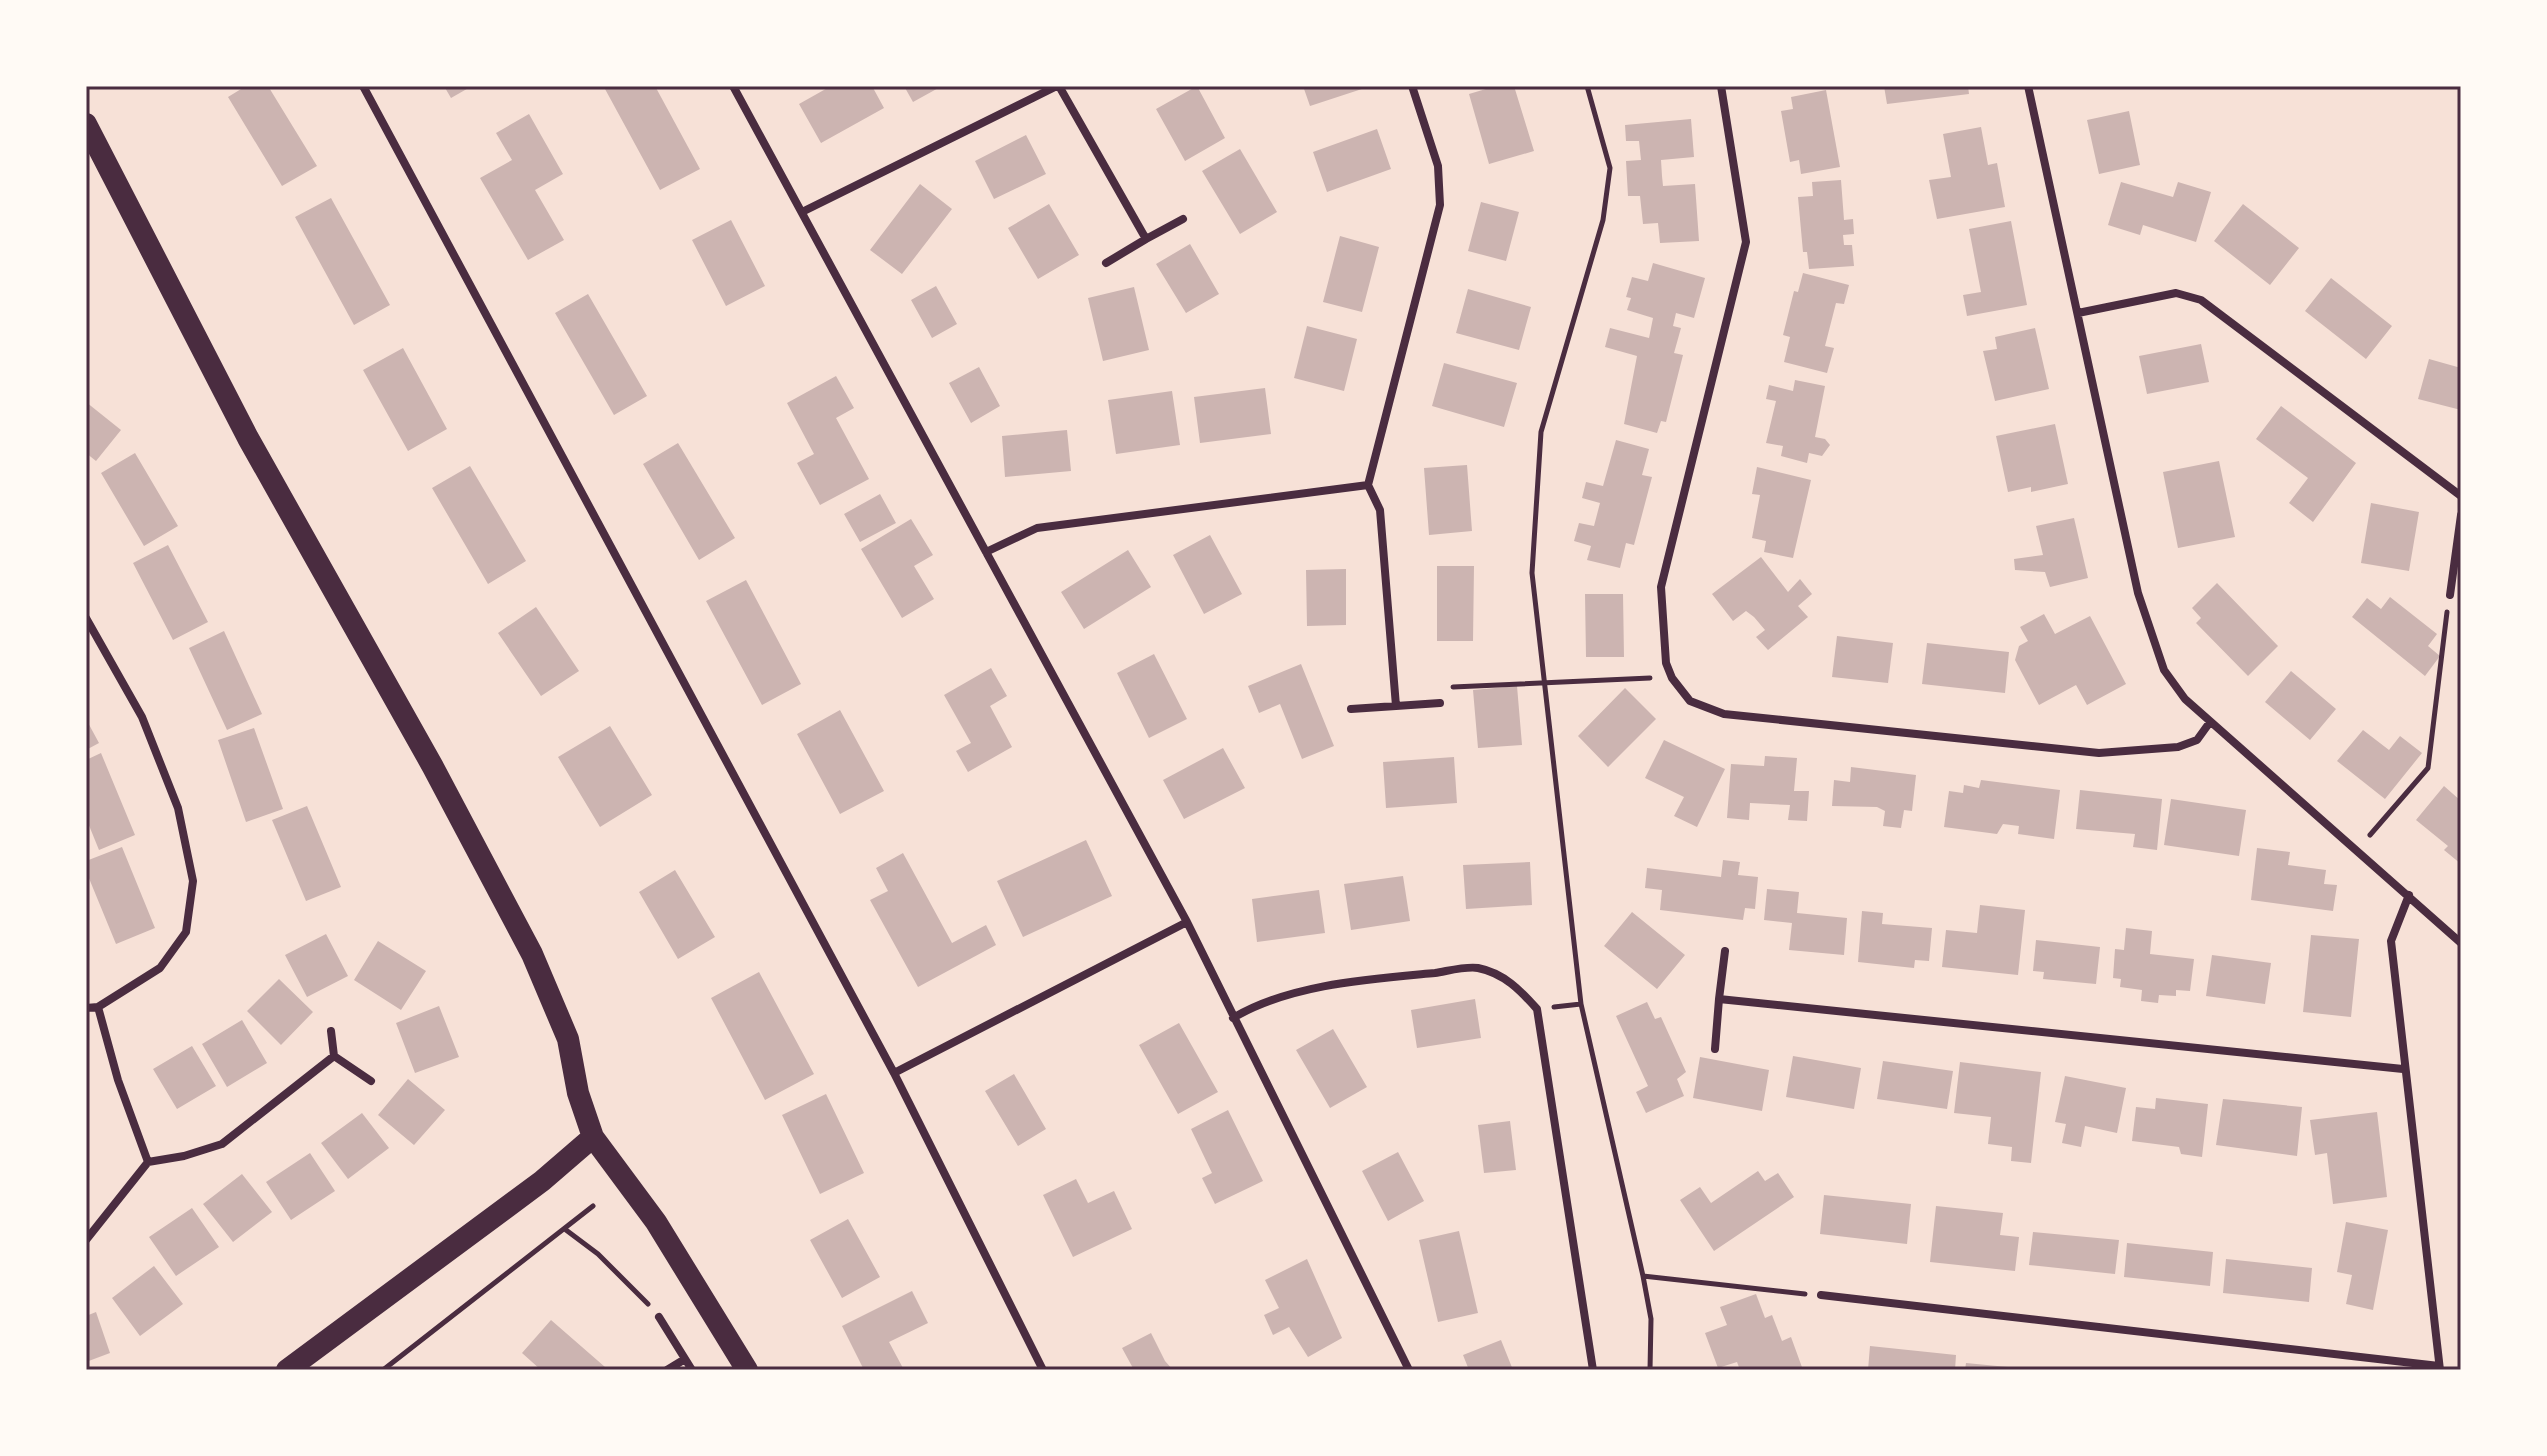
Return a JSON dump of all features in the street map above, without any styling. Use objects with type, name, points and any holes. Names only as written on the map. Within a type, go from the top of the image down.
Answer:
[{"type":"highway","points":[[86,124],[248,438],[433,767],[532,954],[568,1039],[578,1093],[593,1137],[656,1222],[747,1370]]},
{"type":"highway","points":[[287,1370],[542,1181],[593,1137]]},
{"type":"street","points":[[363,86],[894,1073],[1043,1370]]},
{"type":"street","points":[[733,86],[1187,922],[1409,1370]]},
{"type":"street","points":[[802,212],[1058,86],[1146,239]]},
{"type":"street","points":[[1396,706],[1380,510],[1368,485],[1440,205],[1438,166],[1412,86]]},
{"type":"street","points":[[1721,86],[1746,242],[1661,587],[1666,663],[1672,678],[1690,701],[1724,714],[2099,753],[2178,747],[2197,740],[2210,722]]},
{"type":"street","points":[[2028,86],[2138,593],[2164,670],[2185,699],[2210,722],[2461,943]]},
{"type":"street","points":[[1106,263],[1183,219]]},
{"type":"street","points":[[2078,313],[2176,293],[2201,300],[2461,496]]},
{"type":"street","points":[[986,552],[1037,528],[1368,485]]},
{"type":"street","points":[[2450,595],[2461,515]]},
{"type":"street","points":[[86,618],[142,717],[178,808],[193,881],[186,932],[160,968],[98,1007],[86,1008]]},
{"type":"street","points":[[1351,709],[1440,703]]},
{"type":"street","points":[[1821,1295],[2440,1368],[2403,1069],[2391,941],[2409,895]]},
{"type":"street","points":[[894,1073],[1187,922]]},
{"type":"street","points":[[1715,1049],[1725,951]]},
{"type":"street","points":[[1233,1018],[1248,1009],[1298,994],[1392,977],[1478,968],[1513,983],[1537,1009],[1593,1370]]},
{"type":"street","points":[[1719,999],[2403,1069]]},
{"type":"street","points":[[98,1007],[118,1080],[148,1162]]},
{"type":"street","points":[[331,1031],[334,1056],[371,1081]]},
{"type":"street","points":[[86,1240],[148,1162],[184,1156],[222,1144],[334,1056]]},
{"type":"street","points":[[659,1317],[692,1370]]},
{"type":"street","points":[[667,1370],[685,1359]]},
{"type":"path","points":[[1587,86],[1610,168],[1603,220],[1541,432],[1532,573],[1581,1004],[1643,1276],[1651,1319],[1650,1370]]},
{"type":"path","points":[[2356,851],[2428,768],[2450,595]]},
{"type":"path","points":[[1440,703],[1438,688],[1672,678]]},
{"type":"path","points":[[383,1370],[593,1206]]},
{"type":"path","points":[[566,1230],[598,1254],[659,1317]]},
{"type":"path","points":[[1643,1276],[1821,1295]]},
{"type":"building","points":[[246,86],[268,86],[317,166],[282,186],[228,97]]},
{"type":"building","points":[[444,86],[472,86],[451,98]]},
{"type":"building","points":[[610,86],[655,86],[700,169],[660,190],[605,89]]},
{"type":"building","points":[[831,86],[872,86],[884,108],[821,143],[799,104]]},
{"type":"building","points":[[904,86],[942,86],[913,102]]},
{"type":"building","points":[[1197,86],[1225,138],[1185,161],[1156,109]]},
{"type":"building","points":[[1303,86],[1368,86],[1368,87],[1310,106]]},
{"type":"building","points":[[1496,86],[1514,86],[1534,151],[1489,164],[1469,94]]},
{"type":"building","points":[[1884,86],[1968,86],[1969,94],[1887,104]]},
{"type":"building","points":[[1826,90],[1840,167],[1801,174],[1799,160],[1790,162],[1781,111],[1793,109],[1791,97]]},
{"type":"building","points":[[2129,111],[2140,165],[2099,174],[2087,120]]},
{"type":"building","points":[[529,114],[563,174],[535,190],[564,240],[528,260],[480,178],[512,160],[496,133]]},
{"type":"building","points":[[1691,119],[1694,157],[1661,160],[1662,176],[1663,186],[1695,184],[1699,241],[1660,243],[1658,223],[1643,224],[1640,196],[1628,196],[1626,161],[1641,160],[1639,141],[1626,141],[1625,125]]},
{"type":"building","points":[[1981,127],[1988,165],[1997,163],[2005,207],[1937,219],[1929,180],[1951,177],[1943,134]]},
{"type":"building","points":[[1377,129],[1391,169],[1327,192],[1313,152]]},
{"type":"building","points":[[1026,135],[1046,174],[994,199],[975,161]]},
{"type":"building","points":[[1240,149],[1277,212],[1240,234],[1202,171]]},
{"type":"building","points":[[1841,180],[1844,220],[1853,219],[1854,234],[1843,235],[1844,245],[1852,245],[1854,266],[1809,269],[1807,252],[1803,252],[1798,197],[1813,196],[1812,182]]},
{"type":"building","points":[[2121,182],[2173,197],[2178,182],[2211,192],[2196,242],[2143,225],[2140,235],[2108,225]]},
{"type":"building","points":[[920,184],[952,209],[902,274],[870,250]]},
{"type":"building","points":[[331,198],[390,305],[354,325],[295,217]]},
{"type":"building","points":[[1481,202],[1519,212],[1506,261],[1468,251]]},
{"type":"building","points":[[1049,204],[1079,255],[1038,279],[1008,228]]},
{"type":"building","points":[[2243,204],[2299,248],[2270,285],[2214,241]]},
{"type":"building","points":[[731,220],[765,286],[726,306],[692,240]]},
{"type":"building","points":[[2011,221],[2027,305],[1967,316],[1963,295],[1981,292],[1969,229]]},
{"type":"building","points":[[1340,236],[1379,247],[1362,312],[1323,302]]},
{"type":"building","points":[[1190,244],[1219,294],[1186,313],[1156,264]]},
{"type":"building","points":[[1653,263],[1705,278],[1694,318],[1676,313],[1673,326],[1681,328],[1674,353],[1683,355],[1666,422],[1661,421],[1657,433],[1624,424],[1637,356],[1605,347],[1610,328],[1649,338],[1653,318],[1627,310],[1631,298],[1626,297],[1632,277],[1648,281]]},
{"type":"building","points":[[1803,273],[1849,285],[1844,304],[1836,303],[1825,346],[1834,348],[1827,373],[1784,362],[1790,337],[1783,335],[1794,291],[1798,292]]},
{"type":"building","points":[[2331,278],[2392,326],[2366,359],[2305,311]]},
{"type":"building","points":[[936,286],[957,324],[932,338],[911,300]]},
{"type":"building","points":[[1134,287],[1149,350],[1103,361],[1088,298]]},
{"type":"building","points":[[1468,289],[1531,307],[1519,350],[1456,333]]},
{"type":"building","points":[[588,294],[647,396],[614,415],[555,313]]},
{"type":"building","points":[[1307,326],[1357,339],[1344,391],[1294,378]]},
{"type":"building","points":[[2035,328],[2049,389],[1995,401],[1983,351],[1997,349],[1995,337]]},
{"type":"building","points":[[2201,344],[2209,382],[2147,394],[2139,356]]},
{"type":"building","points":[[403,348],[447,429],[408,451],[363,370]]},
{"type":"building","points":[[2429,359],[2461,368],[2461,410],[2418,399]]},
{"type":"building","points":[[1444,363],[1517,383],[1504,427],[1432,406]]},
{"type":"building","points":[[979,367],[1000,406],[971,423],[949,383]]},
{"type":"building","points":[[836,376],[854,408],[836,418],[869,479],[820,505],[797,463],[814,454],[787,403]]},
{"type":"building","points":[[1795,380],[1825,386],[1815,437],[1825,439],[1830,445],[1822,456],[1809,453],[1807,463],[1781,456],[1783,446],[1766,443],[1776,401],[1766,399],[1769,385],[1793,391]]},
{"type":"building","points":[[1265,388],[1271,434],[1200,443],[1194,397]]},
{"type":"building","points":[[1172,391],[1180,445],[1116,454],[1108,400]]},
{"type":"building","points":[[86,402],[121,430],[96,461],[86,453]]},
{"type":"building","points":[[2281,406],[2356,463],[2313,522],[2289,503],[2308,478],[2256,439]]},
{"type":"building","points":[[2055,424],[2068,484],[2031,492],[2031,487],[2008,492],[1996,436]]},
{"type":"building","points":[[1067,430],[1071,471],[1005,477],[1002,436]]},
{"type":"building","points":[[1616,440],[1649,449],[1642,475],[1652,477],[1634,545],[1626,543],[1620,568],[1587,560],[1591,546],[1574,541],[1579,523],[1594,526],[1600,503],[1582,498],[1586,482],[1603,486]]},
{"type":"building","points":[[678,443],[735,538],[699,560],[643,464]]},
{"type":"building","points":[[135,453],[178,526],[144,546],[101,473]]},
{"type":"building","points":[[2219,461],[2235,537],[2178,548],[2163,472]]},
{"type":"building","points":[[1467,465],[1472,531],[1429,535],[1424,468]]},
{"type":"building","points":[[470,466],[526,561],[488,584],[432,488]]},
{"type":"building","points":[[1757,467],[1811,480],[1793,558],[1764,552],[1766,541],[1752,538],[1760,495],[1752,494]]},
{"type":"building","points":[[880,494],[896,523],[860,542],[844,514]]},
{"type":"building","points":[[2371,503],[2419,512],[2409,571],[2361,563]]},
{"type":"building","points":[[2074,518],[2088,578],[2050,587],[2045,572],[2015,570],[2014,559],[2043,555],[2036,526]]},
{"type":"building","points":[[911,519],[933,555],[914,566],[934,599],[902,618],[861,549]]},
{"type":"building","points":[[1210,535],[1242,594],[1204,614],[1173,555]]},
{"type":"building","points":[[168,545],[208,622],[173,640],[133,563]]},
{"type":"building","points":[[1128,550],[1151,587],[1084,629],[1061,592]]},
{"type":"building","points":[[1761,557],[1788,592],[1800,579],[1812,594],[1798,606],[1808,617],[1768,650],[1756,637],[1765,630],[1754,617],[1746,611],[1733,621],[1712,594]]},
{"type":"building","points":[[1437,566],[1474,566],[1473,641],[1437,641]]},
{"type":"building","points":[[1346,569],[1346,625],[1307,626],[1306,570]]},
{"type":"building","points":[[746,580],[801,684],[762,705],[706,601]]},
{"type":"building","points":[[2217,583],[2278,646],[2248,676],[2196,623],[2201,618],[2192,608]]},
{"type":"building","points":[[1585,594],[1623,594],[1624,657],[1586,657]]},
{"type":"building","points":[[2390,597],[2437,634],[2428,646],[2440,656],[2425,676],[2352,617],[2367,598],[2381,609]]},
{"type":"building","points":[[536,607],[579,671],[541,696],[498,633]]},
{"type":"building","points":[[2044,614],[2055,634],[2090,616],[2126,684],[2087,705],[2076,685],[2039,705],[2015,660],[2019,646],[2028,641],[2020,627]]},
{"type":"building","points":[[224,631],[262,714],[227,730],[189,648]]},
{"type":"building","points":[[1837,636],[1893,643],[1888,683],[1832,677]]},
{"type":"building","points":[[1927,643],[2009,652],[2005,693],[1922,684]]},
{"type":"building","points":[[1154,654],[1187,719],[1149,738],[1117,673]]},
{"type":"building","points":[[1301,664],[1334,746],[1302,759],[1280,704],[1259,713],[1248,686]]},
{"type":"building","points":[[991,668],[1007,696],[990,706],[1012,747],[968,772],[956,751],[971,743],[944,695]]},
{"type":"building","points":[[2291,671],[2336,709],[2310,740],[2265,702]]},
{"type":"building","points":[[1517,686],[1522,745],[1478,748],[1473,690]]},
{"type":"building","points":[[1625,688],[1656,719],[1608,767],[1578,736]]},
{"type":"building","points":[[840,710],[884,791],[840,814],[797,734]]},
{"type":"building","points":[[86,719],[99,743],[86,750]]},
{"type":"building","points":[[610,726],[652,795],[600,827],[558,757]]},
{"type":"building","points":[[254,728],[283,809],[246,822],[218,740]]},
{"type":"building","points":[[2363,730],[2389,750],[2400,736],[2422,753],[2385,799],[2337,761]]},
{"type":"building","points":[[1664,740],[1725,769],[1697,827],[1674,816],[1684,797],[1645,778]]},
{"type":"building","points":[[1223,748],[1245,788],[1184,819],[1163,780]]},
{"type":"building","points":[[101,753],[135,835],[99,850],[86,818],[86,760]]},
{"type":"building","points":[[1765,756],[1797,758],[1794,791],[1809,791],[1807,821],[1788,820],[1790,805],[1750,803],[1749,820],[1727,818],[1731,764],[1764,766]]},
{"type":"building","points":[[1454,757],[1457,803],[1386,808],[1383,762]]},
{"type":"building","points":[[1851,767],[1916,775],[1912,811],[1904,810],[1901,828],[1883,826],[1885,811],[1877,807],[1832,806],[1834,780],[1850,782]]},
{"type":"building","points":[[1981,780],[2060,790],[2054,839],[2018,834],[2019,826],[2003,824],[1997,834],[1944,827],[1949,791],[1963,793],[1964,785],[1979,788]]},
{"type":"building","points":[[2444,786],[2461,801],[2461,864],[2444,850],[2448,846],[2416,820]]},
{"type":"building","points":[[2080,790],[2162,799],[2157,850],[2133,847],[2135,834],[2076,829]]},
{"type":"building","points":[[2171,799],[2246,810],[2239,856],[2164,845]]},
{"type":"building","points":[[307,806],[341,887],[306,901],[272,820]]},
{"type":"building","points":[[1086,840],[1112,896],[1023,937],[997,881]]},
{"type":"building","points":[[122,847],[155,928],[116,944],[86,871],[86,861]]},
{"type":"building","points":[[2257,848],[2290,852],[2288,865],[2326,870],[2324,884],[2337,885],[2333,911],[2251,900]]},
{"type":"building","points":[[903,853],[952,943],[986,925],[996,945],[918,987],[870,900],[888,891],[876,868]]},
{"type":"building","points":[[1723,860],[1740,862],[1738,875],[1758,877],[1755,909],[1745,908],[1743,920],[1660,910],[1662,890],[1645,888],[1647,868],[1721,877]]},
{"type":"building","points":[[1530,862],[1532,905],[1466,909],[1463,865]]},
{"type":"building","points":[[675,870],[715,937],[678,959],[639,892]]},
{"type":"building","points":[[1403,876],[1410,921],[1351,930],[1344,884]]},
{"type":"building","points":[[1767,889],[1799,892],[1797,913],[1847,918],[1844,955],[1789,950],[1792,923],[1764,920]]},
{"type":"building","points":[[1319,890],[1325,933],[1257,942],[1252,899]]},
{"type":"building","points":[[1980,905],[2025,910],[2018,975],[1942,967],[1946,930],[1977,933]]},
{"type":"building","points":[[1862,911],[1883,913],[1882,924],[1932,928],[1929,961],[1915,960],[1914,968],[1858,962]]},
{"type":"building","points":[[1632,912],[1685,955],[1657,989],[1604,946]]},
{"type":"building","points":[[2126,928],[2152,931],[2150,954],[2194,959],[2190,991],[2176,990],[2176,996],[2159,995],[2158,1003],[2141,1001],[2142,990],[2120,987],[2121,979],[2113,978],[2115,949],[2124,950]]},
{"type":"building","points":[[326,934],[348,976],[307,997],[285,955]]},
{"type":"building","points":[[2311,935],[2359,939],[2351,1017],[2303,1012]]},
{"type":"building","points":[[2036,940],[2100,947],[2096,984],[2043,979],[2044,972],[2033,971]]},
{"type":"building","points":[[378,941],[426,971],[401,1010],[354,980]]},
{"type":"building","points":[[2212,955],[2271,963],[2265,1004],[2206,996]]},
{"type":"building","points":[[759,972],[814,1074],[765,1100],[711,998]]},
{"type":"building","points":[[279,979],[313,1012],[281,1045],[247,1011]]},
{"type":"building","points":[[1475,999],[1481,1038],[1417,1048],[1411,1010]]},
{"type":"building","points":[[1647,1002],[1655,1019],[1661,1017],[1686,1072],[1677,1079],[1684,1096],[1646,1113],[1636,1092],[1648,1086],[1616,1016]]},
{"type":"building","points":[[439,1006],[459,1057],[415,1073],[396,1023]]},
{"type":"building","points":[[242,1020],[267,1063],[227,1087],[202,1044]]},
{"type":"building","points":[[1179,1023],[1218,1092],[1178,1114],[1139,1045]]},
{"type":"building","points":[[1333,1029],[1367,1087],[1330,1108],[1296,1050]]},
{"type":"building","points":[[192,1046],[216,1086],[177,1109],[153,1069]]},
{"type":"building","points":[[1793,1056],[1861,1068],[1854,1109],[1786,1097]]},
{"type":"building","points":[[1700,1057],[1769,1070],[1762,1111],[1693,1098]]},
{"type":"building","points":[[1883,1061],[1953,1071],[1947,1109],[1877,1099]]},
{"type":"building","points":[[1960,1062],[2041,1072],[2031,1163],[2011,1161],[2012,1147],[1988,1144],[1991,1117],[1954,1113]]},
{"type":"building","points":[[1014,1074],[1046,1129],[1018,1146],[985,1091]]},
{"type":"building","points":[[2065,1076],[2126,1088],[2117,1133],[2085,1126],[2081,1147],[2062,1143],[2066,1124],[2055,1122]]},
{"type":"building","points":[[408,1079],[445,1110],[414,1145],[378,1115]]},
{"type":"building","points":[[826,1094],[864,1173],[820,1194],[782,1115]]},
{"type":"building","points":[[2156,1098],[2208,1104],[2202,1157],[2181,1154],[2179,1147],[2132,1141],[2136,1107],[2155,1109]]},
{"type":"building","points":[[2223,1099],[2302,1107],[2297,1156],[2216,1145]]},
{"type":"building","points":[[1228,1110],[1263,1181],[1215,1204],[1202,1178],[1212,1173],[1191,1129]]},
{"type":"building","points":[[2377,1112],[2387,1197],[2333,1204],[2327,1153],[2315,1155],[2310,1120]]},
{"type":"building","points":[[362,1113],[389,1148],[348,1179],[321,1143]]},
{"type":"building","points":[[1510,1121],[1516,1170],[1484,1173],[1478,1125]]},
{"type":"building","points":[[1398,1152],[1424,1201],[1388,1221],[1362,1171]]},
{"type":"building","points":[[310,1153],[335,1191],[291,1220],[266,1182]]},
{"type":"building","points":[[1758,1171],[1765,1181],[1778,1173],[1794,1197],[1714,1251],[1680,1200],[1700,1187],[1711,1203]]},
{"type":"building","points":[[242,1174],[272,1212],[233,1242],[203,1204]]},
{"type":"building","points":[[1076,1179],[1088,1203],[1114,1191],[1132,1229],[1073,1257],[1043,1195]]},
{"type":"building","points":[[1824,1195],[1911,1204],[1907,1244],[1820,1234]]},
{"type":"building","points":[[1936,1206],[2003,1213],[2000,1235],[2019,1237],[2015,1271],[1930,1262]]},
{"type":"building","points":[[192,1208],[219,1247],[176,1276],[149,1237]]},
{"type":"building","points":[[848,1219],[880,1277],[842,1298],[810,1240]]},
{"type":"building","points":[[2346,1222],[2388,1230],[2373,1310],[2346,1304],[2352,1275],[2337,1272]]},
{"type":"building","points":[[1459,1231],[1478,1313],[1438,1322],[1419,1240]]},
{"type":"building","points":[[2033,1232],[2119,1240],[2115,1274],[2029,1265]]},
{"type":"building","points":[[2127,1243],[2213,1252],[2210,1286],[2124,1277]]},
{"type":"building","points":[[1307,1259],[1342,1338],[1308,1357],[1289,1327],[1273,1335],[1264,1315],[1279,1308],[1265,1280]]},
{"type":"building","points":[[2226,1259],[2312,1268],[2309,1302],[2223,1293]]},
{"type":"building","points":[[154,1266],[183,1304],[140,1336],[112,1298]]},
{"type":"building","points":[[912,1291],[928,1323],[889,1342],[904,1370],[864,1370],[842,1326]]},
{"type":"building","points":[[1756,1294],[1765,1318],[1772,1315],[1782,1341],[1791,1337],[1803,1370],[1740,1370],[1737,1362],[1718,1368],[1705,1333],[1727,1325],[1720,1307]]},
{"type":"building","points":[[96,1312],[110,1353],[86,1362],[86,1316]]},
{"type":"building","points":[[551,1320],[605,1367],[602,1370],[541,1370],[522,1353]]},
{"type":"building","points":[[1151,1333],[1173,1370],[1134,1370],[1122,1348]]},
{"type":"building","points":[[1501,1340],[1513,1370],[1469,1370],[1463,1355]]},
{"type":"building","points":[[1870,1346],[1956,1355],[1955,1370],[1868,1370]]},
{"type":"building","points":[[1966,1363],[2018,1368],[2018,1370],[1965,1370]]}]
